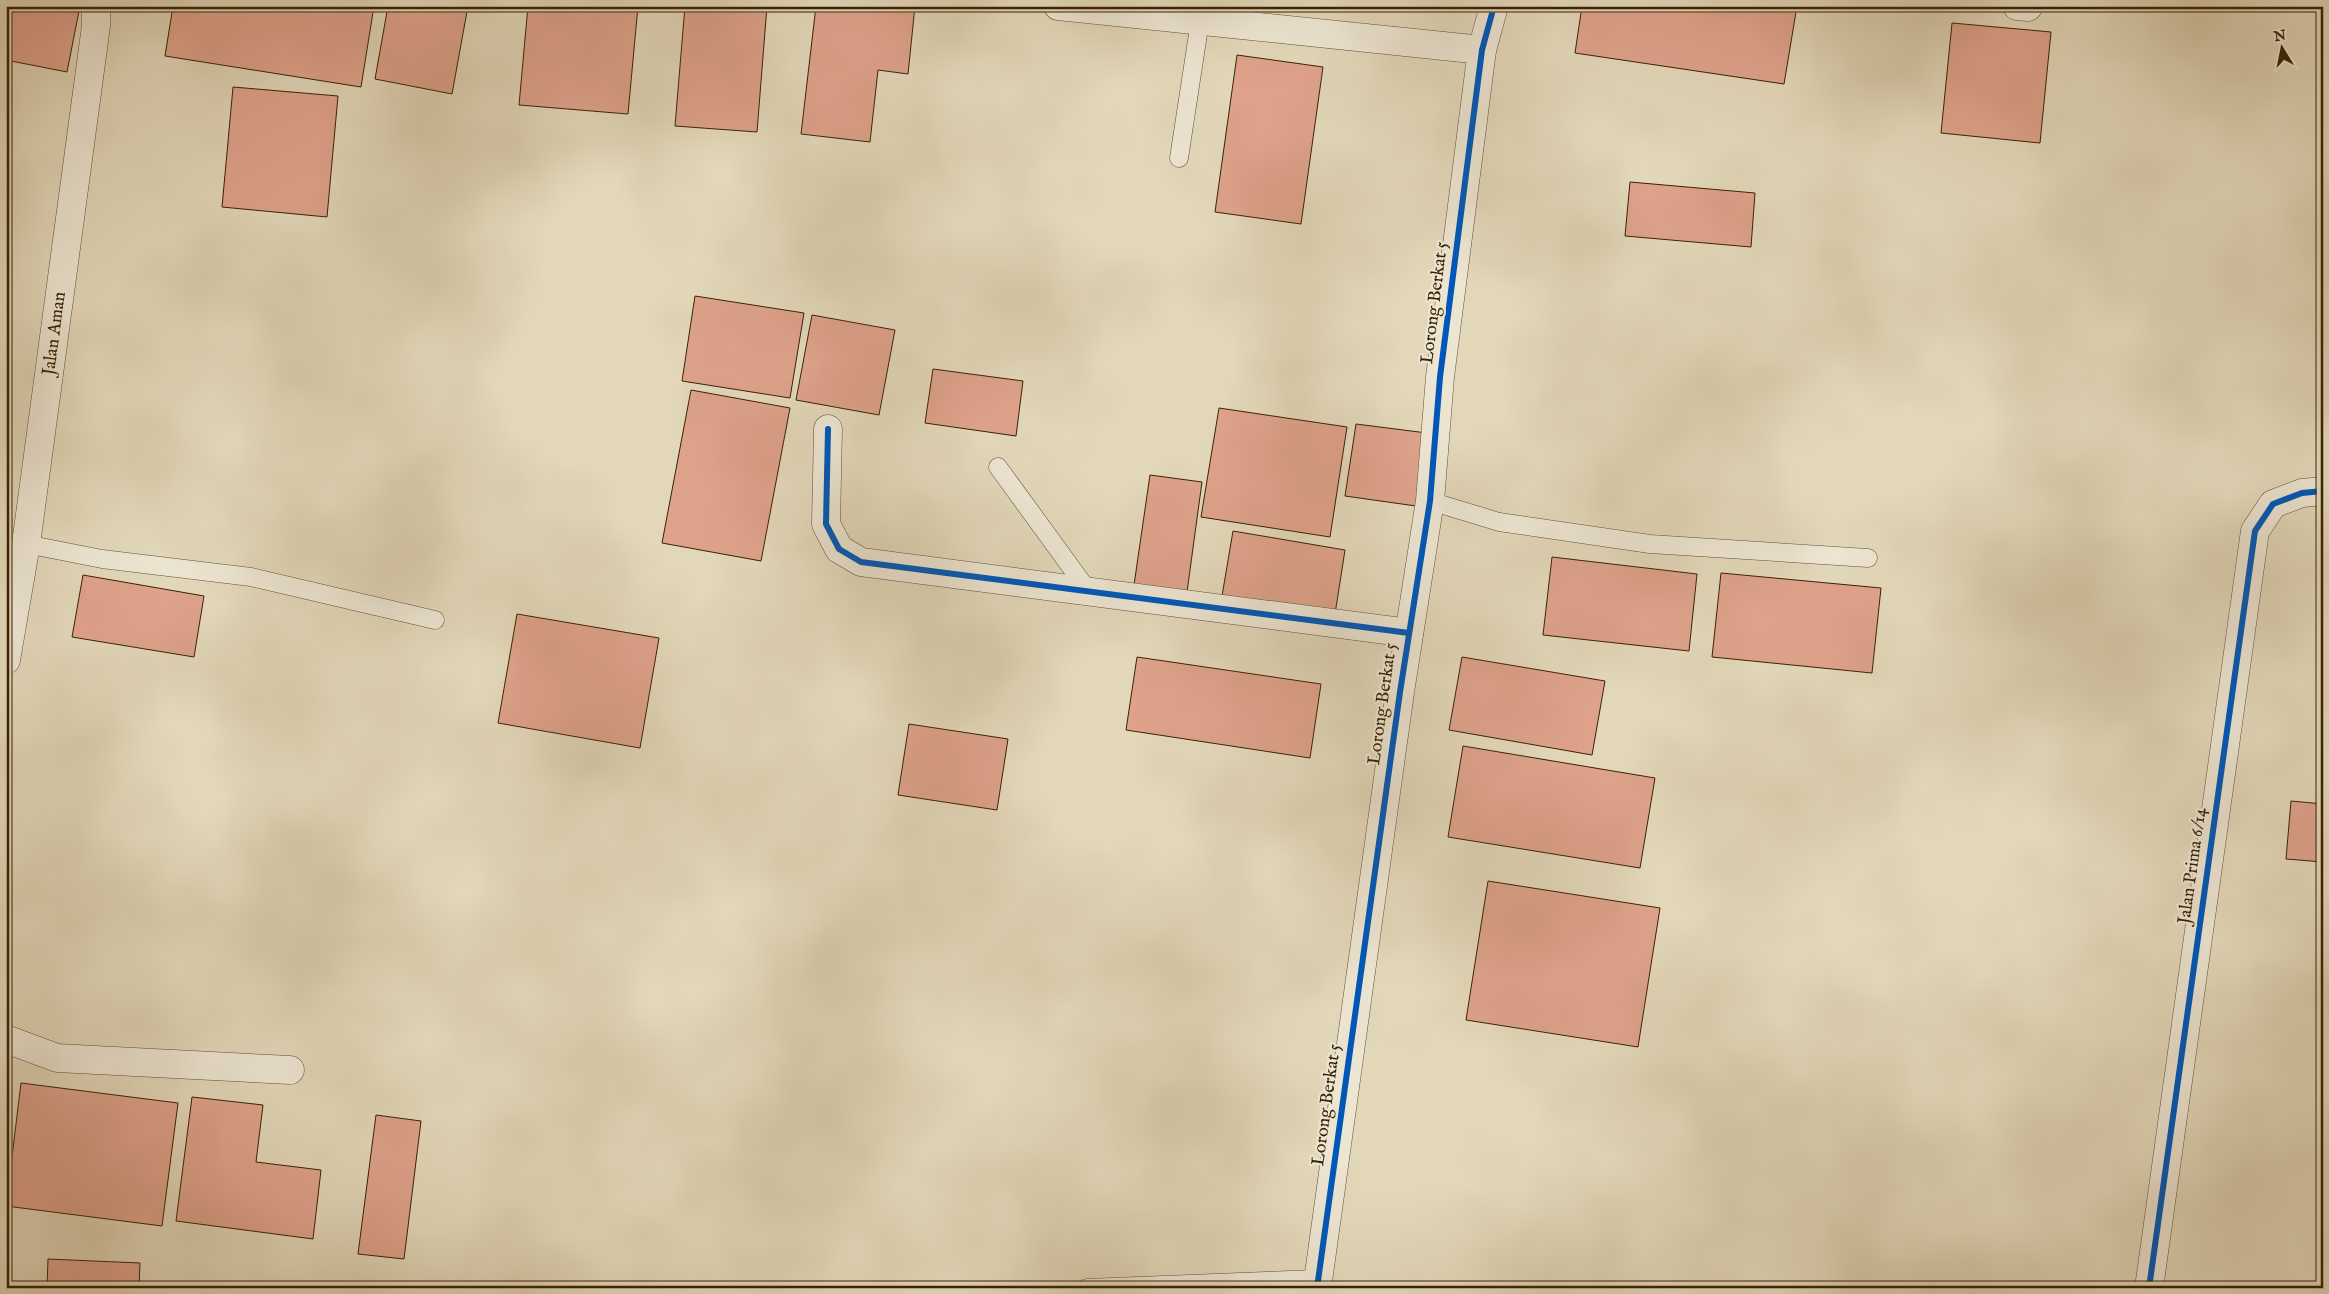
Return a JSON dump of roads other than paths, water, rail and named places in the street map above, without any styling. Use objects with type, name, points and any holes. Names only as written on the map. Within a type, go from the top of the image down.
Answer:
[{"type":"street","name":"Jalan Aman","points":[[8,643],[26,544],[96,26],[96,6]]},
{"type":"street","points":[[1058,6],[1482,50]]},
{"type":"street","name":"Lorong Berkat 5","points":[[1317,1284],[1409,633],[1430,500],[1440,377],[1482,50],[1494,6]]},
{"type":"street","points":[[828,429],[826,524],[839,549],[861,562],[1409,633]]},
{"type":"street","name":"Jalan Prima 6/14","points":[[2149,1288],[2255,531],[2273,504],[2302,493],[2323,491]]},
{"type":"street","points":[[6,1039],[57,1058],[290,1070]]},
{"type":"lane","points":[[1179,158],[1200,21]]},
{"type":"lane","points":[[998,467],[1089,592]]},
{"type":"lane","points":[[1430,500],[1499,522],[1650,544],[1868,558]]},
{"type":"lane","points":[[26,544],[102,559],[251,576],[435,620]]},
{"type":"lane","points":[[1087,1288],[1317,1284]]}]
